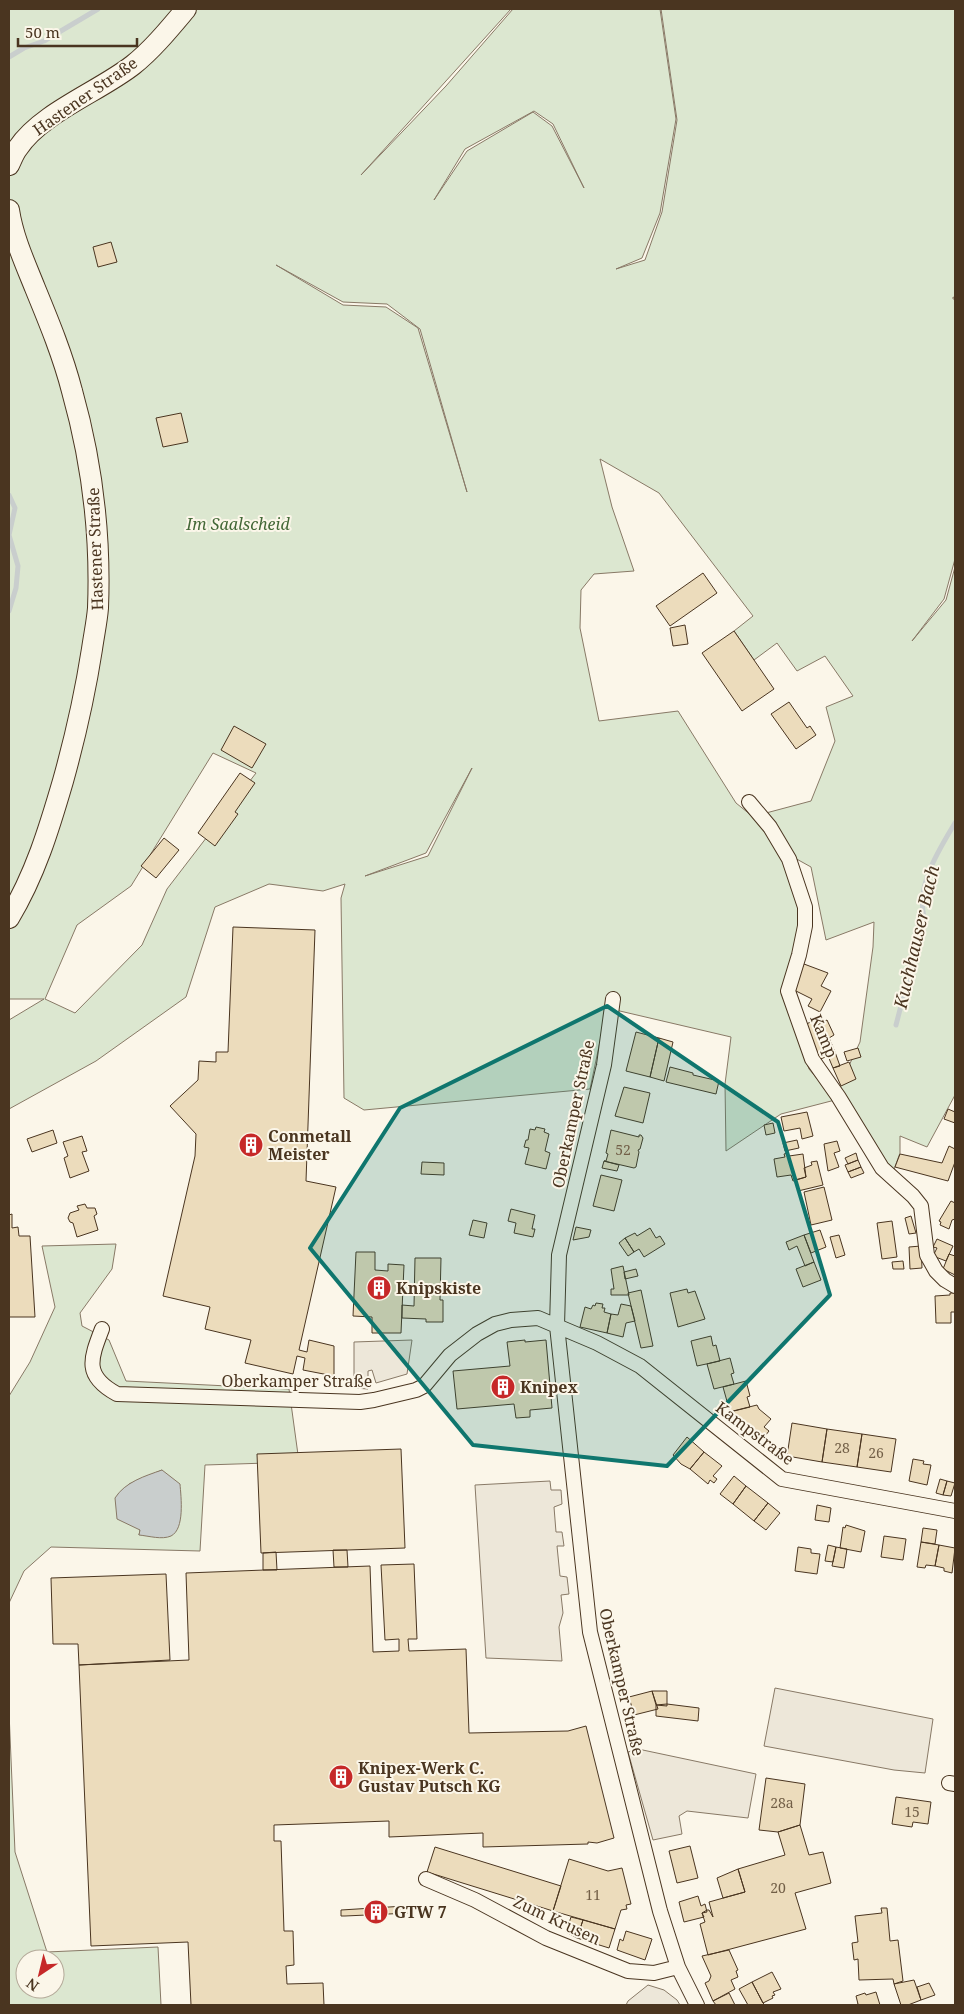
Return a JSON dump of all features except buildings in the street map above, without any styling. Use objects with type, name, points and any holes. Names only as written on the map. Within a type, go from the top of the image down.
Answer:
[{"type":"main road","name":"Hastener Straße","points":[[9,165],[18,147],[31,133],[134,65],[186,9]]},
{"type":"main road","name":"Hastener Straße","points":[[9,210],[11,222],[25,263],[58,346],[72,390],[83,436],[93,481],[98,544],[98,609],[87,680],[64,776],[45,840],[30,877],[9,918]]},
{"type":"street","name":"Kamp","points":[[749,802],[770,827],[789,859],[805,906],[799,955],[788,991],[812,1059],[838,1096],[882,1168],[913,1196],[921,1206],[927,1255],[936,1272],[955,1286]]},
{"type":"street","name":"Oberkamper Straße","points":[[613,999],[604,1065],[558,1255],[557,1326],[590,1632],[660,1911],[678,1967],[697,2005]]},
{"type":"street","name":"Oberkamper Straße","points":[[102,1329],[92,1354],[94,1376],[102,1386],[117,1394],[360,1402],[416,1390],[424,1386],[450,1355],[477,1334],[495,1324],[511,1320],[538,1318],[557,1326]]},
{"type":"street","name":"Kampstraße","points":[[557,1326],[597,1343],[640,1366],[782,1479],[955,1511]]},
{"type":"street","name":"Zum Krusen","points":[[426,1879],[475,1900],[546,1938],[628,1971],[654,1973],[678,1967]]},
{"type":"highlighted area","points":[[607,1006],[778,1122],[830,1295],[667,1466],[473,1445],[310,1248],[400,1108]]},
{"type":"green space","name":"Im Saalscheid","points":[[9,9],[511,9],[361,175],[446,86],[513,9],[660,9],[676,119],[660,213],[642,258],[616,269],[645,260],[662,212],[677,120],[661,9],[955,9],[955,298],[953,297],[953,299],[955,299],[955,559],[944,599],[912,641],[946,600],[955,567],[955,1095],[927,1147],[900,1136],[900,1153],[893,1172],[886,1166],[839,1087],[860,1042],[873,947],[874,922],[826,940],[811,867],[793,857],[766,813],[811,801],[835,741],[826,707],[853,696],[825,656],[797,671],[777,643],[754,660],[734,631],[753,616],[659,493],[600,459],[612,507],[634,571],[594,574],[581,590],[580,628],[599,721],[678,711],[736,803],[762,824],[781,848],[803,920],[788,1010],[809,1069],[835,1100],[781,1114],[726,1151],[725,1084],[731,1037],[607,1008],[590,1089],[364,1110],[344,1098],[341,898],[345,884],[323,891],[269,884],[215,907],[186,997],[96,1061],[9,1109],[9,1020],[44,999],[9,999]],"holes":[[[534,111],[553,124],[584,188],[552,126],[533,112],[467,151],[434,200],[465,149]],[[276,265],[343,302],[387,304],[420,329],[467,492],[418,328],[386,307],[343,305]],[[213,753],[256,773],[167,889],[142,945],[75,1013],[45,999],[77,925],[131,886]],[[472,768],[428,856],[365,876],[426,853]]]},
{"type":"green space","points":[[116,1244],[112,1269],[80,1313],[82,1326],[109,1340],[126,1381],[289,1389],[299,1462],[205,1465],[200,1551],[51,1547],[24,1571],[9,1603],[9,1396],[30,1362],[55,1307],[42,1246]],"holes":[[[162,1470],[139,1535],[140,1530],[129,1484]]]},
{"type":"green space","points":[[9,1712],[15,1852],[46,1949],[15,1949],[15,1999],[65,1999],[65,1951],[158,1947],[161,2005],[9,2005]]},
{"type":"shaded area","points":[[412,1340],[407,1374],[376,1383],[372,1370],[368,1371],[368,1389],[354,1388],[354,1342]]},
{"type":"shaded area","points":[[162,1470],[180,1484],[181,1512],[178,1527],[171,1536],[167,1537],[139,1535],[140,1530],[117,1519],[115,1498],[119,1492],[130,1484],[142,1477]]},
{"type":"shaded area","points":[[550,1481],[551,1490],[561,1490],[562,1504],[554,1507],[556,1532],[562,1532],[564,1546],[557,1546],[560,1576],[567,1577],[569,1594],[561,1595],[563,1613],[559,1627],[562,1661],[486,1658],[475,1485]]},
{"type":"shaded area","points":[[775,1688],[933,1719],[925,1773],[894,1770],[764,1746]]},
{"type":"shaded area","points":[[638,1749],[756,1774],[748,1818],[687,1811],[679,1816],[682,1834],[653,1840],[628,1752]]},
{"type":"shaded area","points":[[648,1985],[664,1990],[677,2000],[680,2005],[626,2005],[628,2001]]},
{"type":"waterway","points":[[9,57],[24,48],[44,41],[98,9]]},
{"type":"waterway","points":[[9,495],[15,508],[9,535],[18,566],[16,588],[9,611]]},
{"type":"waterway","name":"Kuchhauser Bach","points":[[896,1025],[924,917],[922,905],[926,880],[936,856],[955,823]]},
{"type":"place","name":"Conmetall Meister","points":[[251,1145]]},
{"type":"place","name":"Knipskiste","points":[[379,1288]]},
{"type":"place","name":"Knipex","points":[[503,1387]]},
{"type":"place","name":"Knipex-Werk C. Gustav Putsch KG","points":[[341,1777]]},
{"type":"place","name":"GTW 7","points":[[376,1912]]}]
